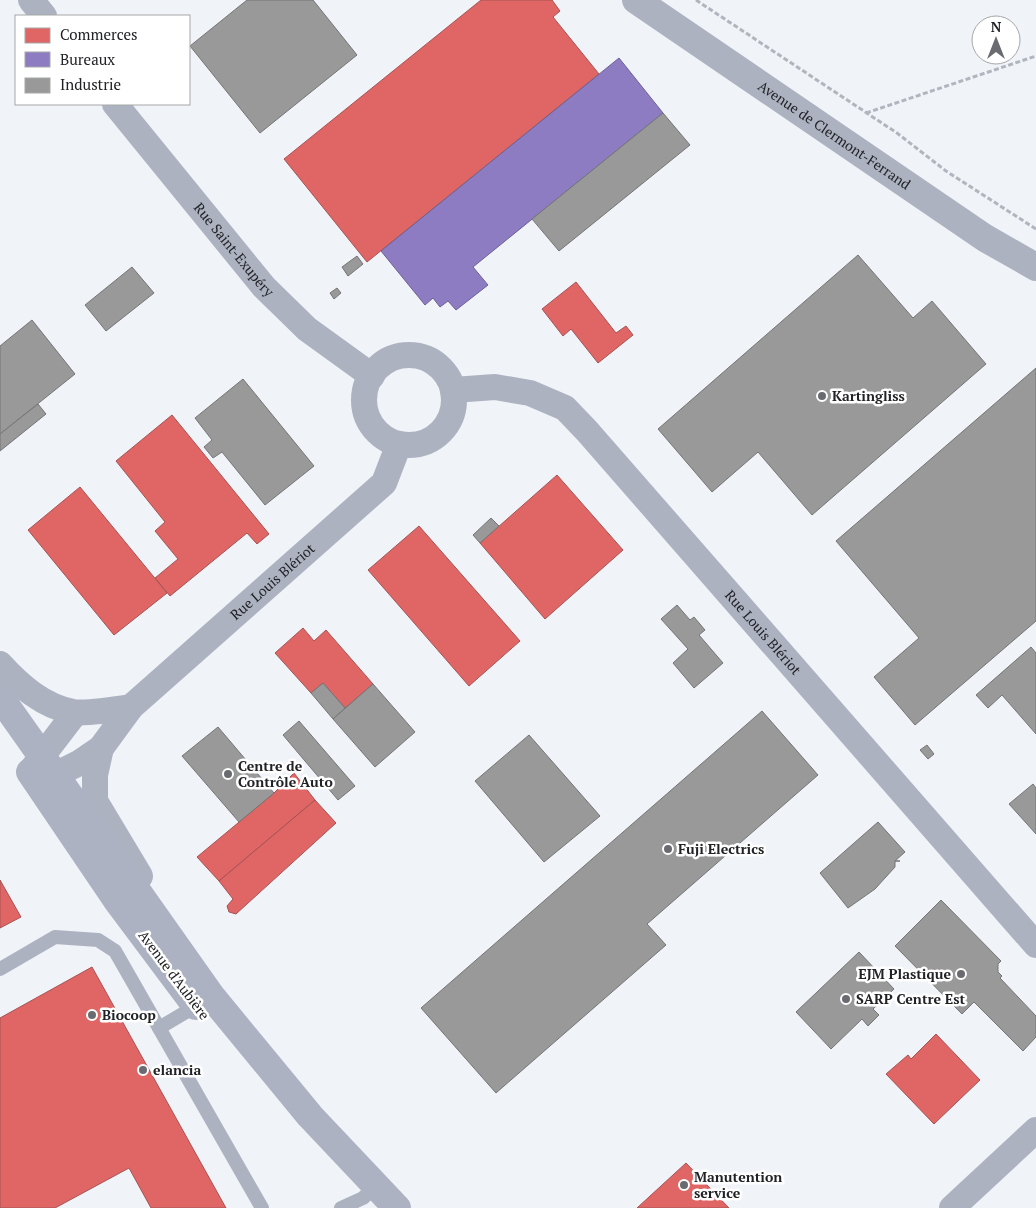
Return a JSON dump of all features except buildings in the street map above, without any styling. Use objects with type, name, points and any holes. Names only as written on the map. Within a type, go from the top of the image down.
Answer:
[{"type":"main road","name":"Avenue d'Aubière","points":[[0,697],[42,768],[204,1002],[310,1116],[363,1200],[396,1208]]},
{"type":"main road","name":"Avenue d'Aubière","points":[[0,722],[42,768]]},
{"type":"street","points":[[31,0],[43,15]]},
{"type":"street","name":"Avenue de Clermont-Ferrand","points":[[636,0],[986,238],[1036,267]]},
{"type":"street","name":"Rue Saint-Exupéry","points":[[116,105],[264,287],[307,329],[372,376]]},
{"type":"street","points":[[410,356],[424,358],[438,365],[447,376],[453,390],[454,405],[450,420],[441,432],[429,441],[414,445],[399,444],[386,438],[375,429],[368,417],[365,403],[366,389],[372,376],[382,365],[395,358],[410,356]]},
{"type":"street","name":"Rue Louis Blériot","points":[[453,390],[495,387],[530,393],[564,408],[594,439],[1036,945]]},
{"type":"street","name":"Rue Louis Blériot","points":[[131,707],[384,483],[399,444]]},
{"type":"street","points":[[0,664],[19,684],[48,704],[75,712],[131,707]]},
{"type":"street","name":"Avenue d'Aubière","points":[[131,707],[101,748],[95,775],[95,801],[204,1002]]},
{"type":"street","points":[[42,768],[75,712]]},
{"type":"street","points":[[42,768],[79,763],[101,748]]},
{"type":"street","points":[[952,1208],[1032,1141]]},
{"type":"lane","points":[[0,969],[55,937],[98,940],[115,951],[262,1208]]},
{"type":"lane","points":[[159,1028],[204,1002]]},
{"type":"path","points":[[696,0],[897,133],[946,171],[1036,229]]},
{"type":"path","points":[[865,113],[1036,56]]},
{"type":"place","name":"Kartingliss","points":[[822,396]]},
{"type":"place","name":"Centre de Contrôle Auto","points":[[228,774]]},
{"type":"place","name":"Fuji Electrics","points":[[668,849]]},
{"type":"place","name":"EJM Plastique","points":[[961,974]]},
{"type":"place","name":"SARP Centre Est","points":[[846,999]]},
{"type":"place","name":"Biocoop","points":[[92,1015]]},
{"type":"place","name":"elancia","points":[[143,1070]]},
{"type":"place","name":"Manutention service","points":[[684,1185]]}]
